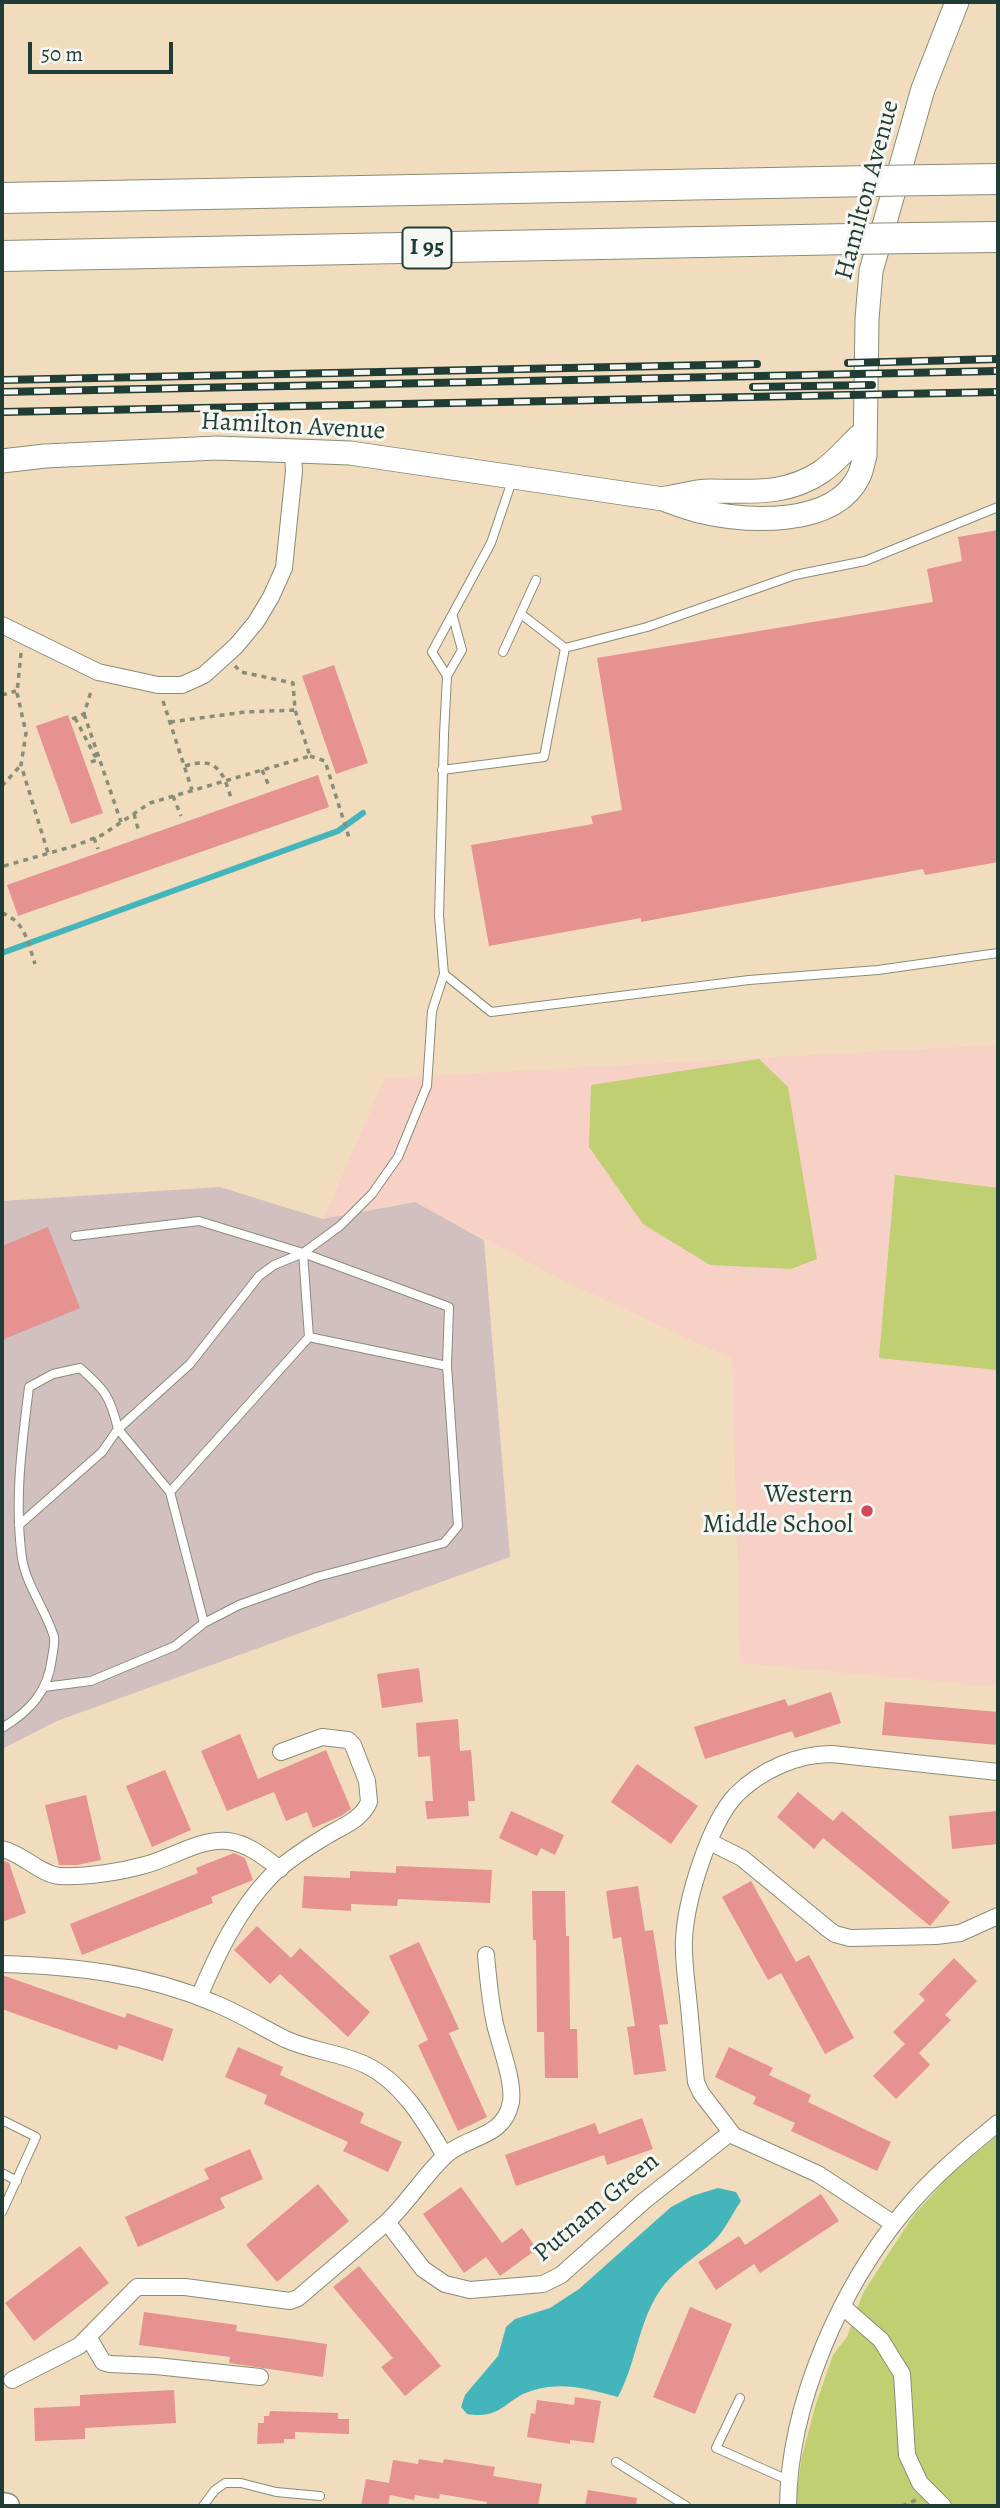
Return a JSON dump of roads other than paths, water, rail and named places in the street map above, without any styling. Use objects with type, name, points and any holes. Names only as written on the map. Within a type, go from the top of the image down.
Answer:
[{"type":"highway","name":"I 95","points":[[2,198],[998,179]]},
{"type":"highway","points":[[2,185],[123,195]]},
{"type":"highway","name":"I 95","points":[[2,256],[998,237]]},
{"type":"main road","name":"Hamilton Avenue","points":[[2,461],[45,456],[217,448],[350,453],[663,499],[698,511],[733,516],[774,518],[819,511],[832,504],[859,477],[865,455],[867,319],[871,271],[923,89],[957,2]]},
{"type":"main road","name":"Hamilton Avenue","points":[[663,499],[706,491],[749,493],[775,490],[800,482],[828,466],[865,431]]},
{"type":"main road","points":[[2,2505],[7,2506]]},
{"type":"street","points":[[2,625],[98,672],[158,685],[181,685],[204,675],[256,622],[284,568],[294,471],[293,450]]},
{"type":"street","points":[[199,1997],[213,1964],[240,1916],[258,1891],[307,1848],[358,1818],[367,1808],[369,1795],[358,1757],[348,1740],[322,1737],[281,1752]]},
{"type":"street","points":[[894,2224],[825,2179],[730,2133],[701,2093],[696,2082],[684,1958],[687,1910],[696,1876],[728,1806],[739,1792],[780,1765],[806,1756],[832,1754],[998,1772]]},
{"type":"street","points":[[2,1849],[61,1876],[146,1865],[211,1842],[225,1841],[246,1846],[280,1869]]},
{"type":"street","points":[[710,1842],[742,1858],[828,1929],[844,1937],[949,1935],[973,1928],[998,1916]]},
{"type":"street","points":[[12,2380],[68,2354],[89,2338],[127,2296],[143,2286],[185,2287],[294,2300],[387,2222],[446,2156],[496,2129],[505,2117],[510,2102],[510,2089],[489,1991],[486,1955]]},
{"type":"street","points":[[2,1964],[55,1966],[137,1978],[225,2007],[287,2040],[366,2065],[415,2107],[446,2156]]},
{"type":"street","points":[[788,2506],[788,2480],[797,2429],[817,2365],[842,2306],[894,2224],[934,2178],[998,2123]]},
{"type":"street","name":"Putnam Green","points":[[387,2222],[423,2269],[445,2284],[470,2290],[543,2284],[561,2275],[643,2201],[730,2133]]},
{"type":"street","points":[[842,2306],[881,2340],[902,2374],[907,2455],[920,2483],[943,2506]]},
{"type":"street","points":[[89,2338],[103,2362],[110,2364],[261,2377]]},
{"type":"lane","points":[[447,676],[432,652],[491,542],[513,478]]},
{"type":"lane","points":[[565,648],[647,627],[795,575],[865,561],[998,507]]},
{"type":"lane","points":[[503,652],[536,580]]},
{"type":"lane","points":[[521,614],[565,648]]},
{"type":"lane","points":[[19,1525],[102,1452],[118,1429],[190,1364],[259,1276],[274,1265],[303,1253],[340,1226],[372,1194],[398,1157],[427,1087],[432,1011],[444,974],[439,916],[447,676],[462,650],[453,617]]},
{"type":"lane","points":[[442,770],[544,757],[565,648]]},
{"type":"lane","points":[[444,974],[491,1012],[724,983],[878,970],[998,953]]},
{"type":"lane","points":[[44,1687],[91,1681],[175,1646],[204,1623],[239,1605],[317,1577],[444,1543],[458,1526],[447,1366],[449,1307],[303,1253],[199,1221],[75,1236]]},
{"type":"lane","points":[[170,1492],[309,1337],[303,1253]]},
{"type":"lane","points":[[309,1337],[447,1366]]},
{"type":"lane","points":[[2,1728],[19,1718],[38,1700],[50,1676],[55,1640],[22,1561],[19,1469],[29,1387],[53,1374],[80,1368],[104,1389],[113,1406],[118,1429],[170,1492],[204,1623]]},
{"type":"lane","points":[[2,2120],[36,2137],[2,2212]]},
{"type":"lane","points":[[2,2174],[17,2181]]},
{"type":"lane","points":[[740,2398],[716,2448],[788,2480]]},
{"type":"lane","points":[[616,2462],[686,2506]]},
{"type":"lane","points":[[203,2506],[215,2490],[225,2483],[241,2483],[276,2492],[320,2496]]},
{"type":"water","points":[[718,2188],[736,2192],[741,2201],[718,2237],[678,2271],[659,2292],[646,2317],[618,2397],[575,2387],[543,2388],[522,2395],[488,2414],[467,2414],[461,2407],[465,2395],[498,2356],[506,2327],[515,2319],[550,2308],[579,2289],[671,2207],[692,2196]]},
{"type":"waterway","points":[[2,953],[338,831],[363,813]]},
{"type":"railway","points":[[848,363],[998,359]]},
{"type":"railway","points":[[2,380],[757,364]]},
{"type":"railway","points":[[2,392],[998,371]]},
{"type":"railway","points":[[753,387],[872,385]]},
{"type":"railway","points":[[2,412],[998,392]]},
{"type":"place","name":"Western Middle School","points":[[867,1511]]}]
